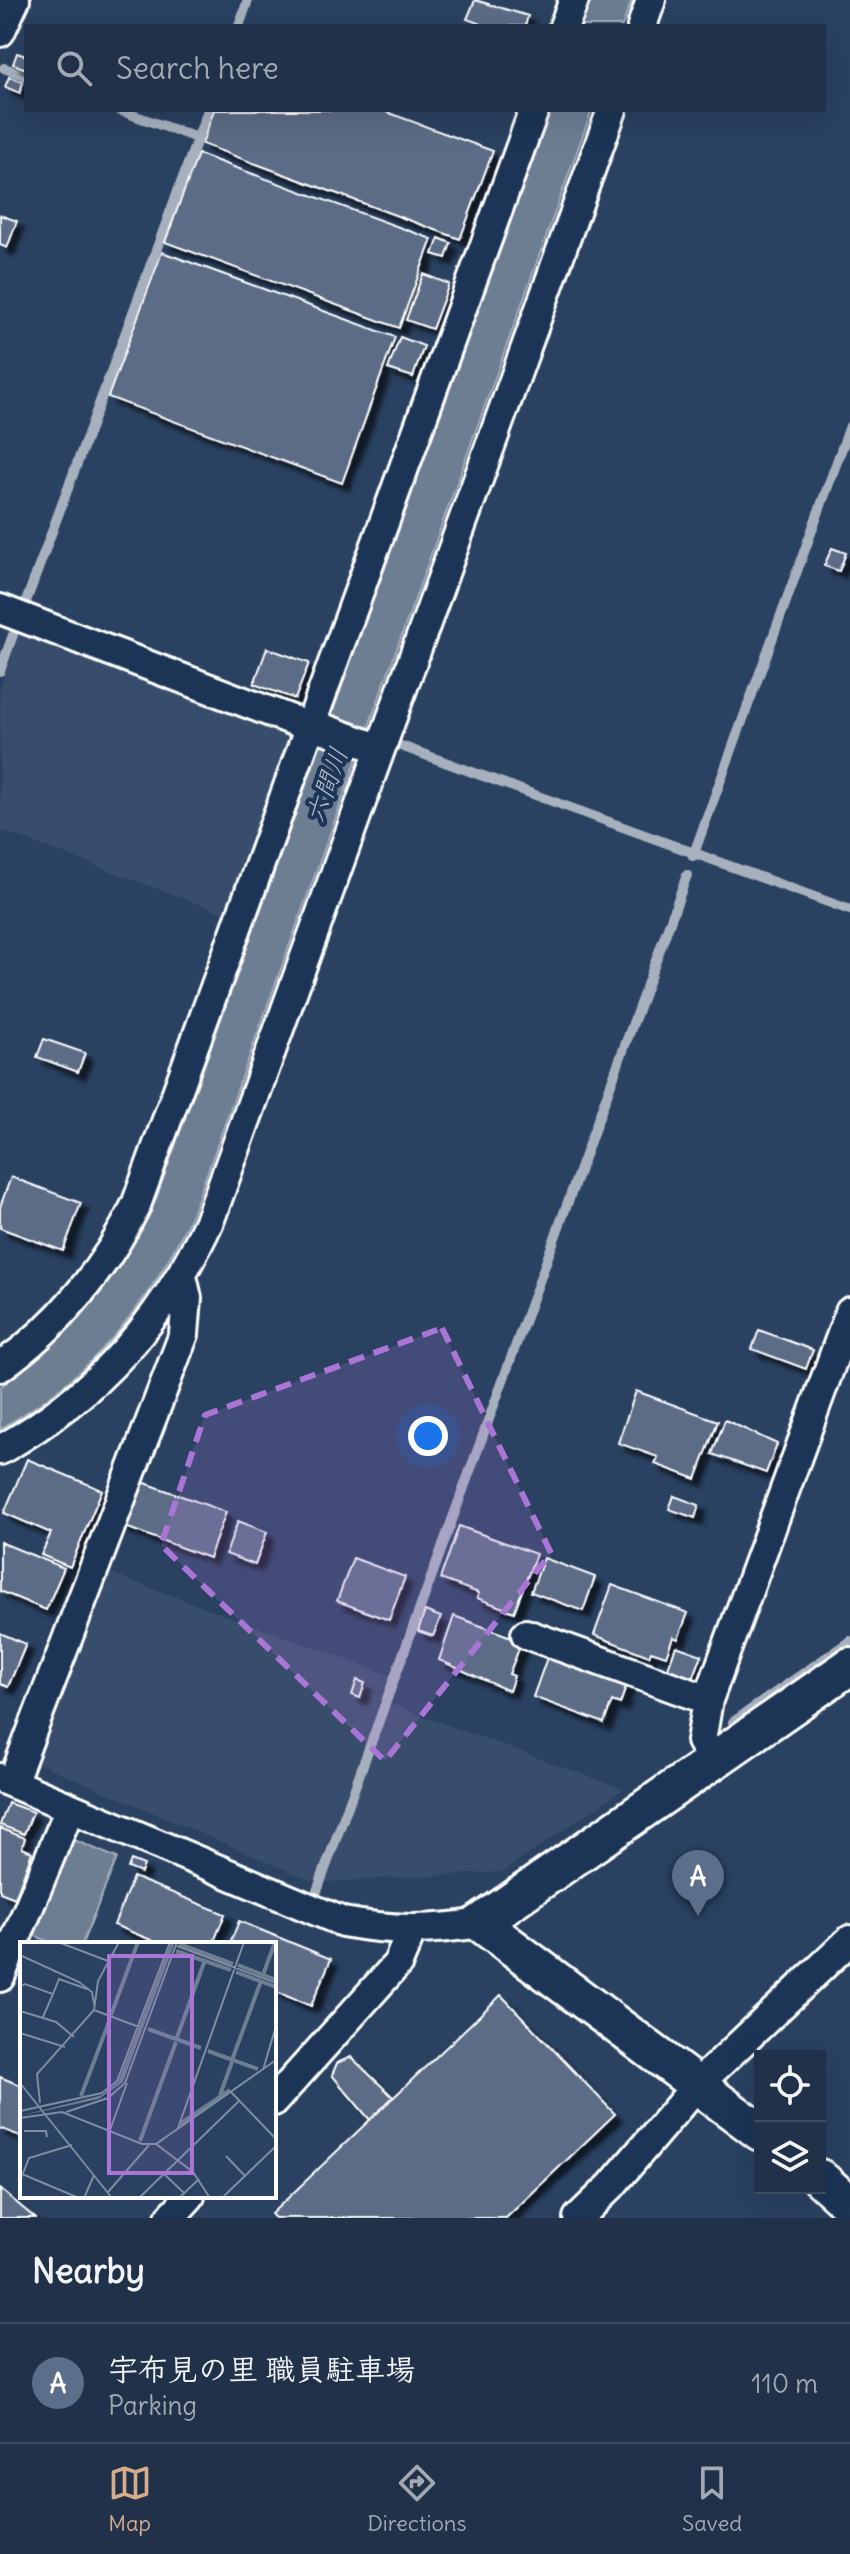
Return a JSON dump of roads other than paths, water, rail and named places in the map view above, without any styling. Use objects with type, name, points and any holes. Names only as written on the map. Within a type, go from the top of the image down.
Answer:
[{"type":"street","points":[[0,32],[15,0]]},
{"type":"street","points":[[565,24],[574,0]]},
{"type":"street","points":[[643,24],[651,0]]},
{"type":"street","points":[[0,1367],[41,1333],[89,1280],[130,1219],[314,726],[533,112]]},
{"type":"street","points":[[0,1450],[35,1430],[107,1373],[139,1339],[182,1276],[210,1219],[374,747],[611,112]]},
{"type":"street","points":[[0,609],[374,747]]},
{"type":"street","points":[[182,1276],[187,1298],[180,1346],[6,1781],[314,1912],[356,1924],[435,1931],[480,1923],[850,1666]]},
{"type":"street","points":[[714,1760],[701,1741],[708,1700],[850,1312]]},
{"type":"street","points":[[526,1634],[708,1700]]},
{"type":"street","points":[[0,1977],[70,1808]]},
{"type":"street","points":[[480,1923],[754,2128]]},
{"type":"street","points":[[276,2099],[398,1963],[412,1930]]},
{"type":"street","points":[[578,2218],[611,2186],[697,2085],[850,1940]]},
{"type":"street","points":[[826,2183],[850,2205]]},
{"type":"street","points":[[170,2218],[188,2198]]},
{"type":"water","points":[[590,0],[632,0],[623,24],[582,24]]},
{"type":"water","name":"六間川","points":[[550,112],[591,112],[193,1212],[157,1278],[114,1336],[62,1387],[0,1429],[0,1387],[45,1350],[86,1308],[121,1262],[151,1212]]},
{"type":"water","points":[[72,1839],[117,1858],[83,1942],[49,1942],[33,1935]]},
{"type":"waterway","points":[[240,24],[248,0]]},
{"type":"waterway","points":[[4,68],[24,75]]},
{"type":"waterway","points":[[125,112],[197,138]]},
{"type":"waterway","points":[[24,607],[207,112]]},
{"type":"waterway","points":[[693,856],[850,426]]},
{"type":"waterway","points":[[0,671],[13,635]]},
{"type":"waterway","points":[[401,746],[850,910]]},
{"type":"waterway","points":[[317,1891],[687,875]]},
{"type":"waterway","points":[[733,1722],[850,1641]]},
{"type":"place","name":"宇布見の里 職員駐車場","points":[[698,1916]]}]
